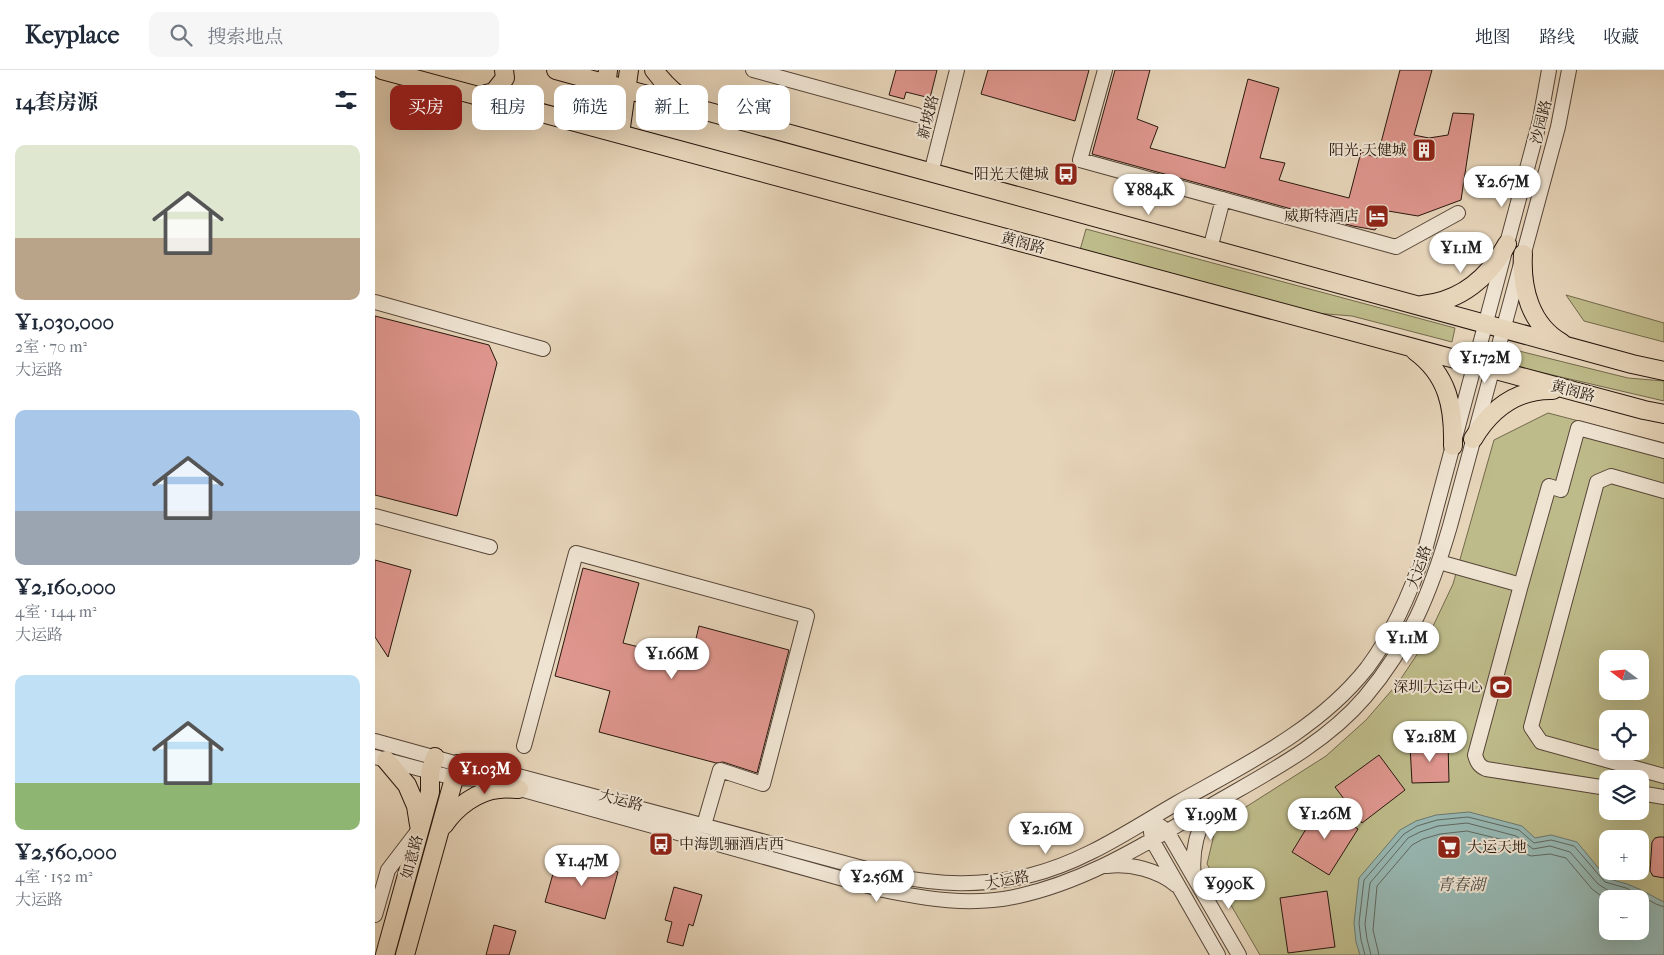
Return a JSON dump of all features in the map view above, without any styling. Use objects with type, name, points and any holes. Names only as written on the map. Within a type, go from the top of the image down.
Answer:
[{"type":"main road","name":"黄阁路","points":[[382,70],[472,94]]},
{"type":"main road","points":[[500,85],[505,78],[504,70]]},
{"type":"main road","points":[[556,70],[608,77],[627,90],[636,92]]},
{"type":"main road","points":[[620,134],[629,70]]},
{"type":"main road","points":[[654,70],[666,85]]},
{"type":"main road","points":[[708,112],[1571,348],[1664,371]]},
{"type":"main road","name":"黄阁路","points":[[605,130],[1410,348],[1486,360],[1568,390],[1664,414]]},
{"type":"main road","points":[[1416,305],[1436,304],[1454,298],[1469,290],[1492,267],[1507,244]]},
{"type":"main road","points":[[1523,254],[1522,271],[1528,302],[1546,330],[1571,348]]},
{"type":"main road","points":[[1410,348],[1424,357],[1435,369],[1451,401],[1453,446]]},
{"type":"main road","points":[[1473,439],[1490,415],[1502,405],[1517,397],[1531,392],[1568,390]]},
{"type":"main road","points":[[380,759],[407,785],[415,806],[419,830]]},
{"type":"main road","name":"如意路","points":[[385,955],[430,792],[433,765]]},
{"type":"main road","name":"如意路","points":[[407,953],[456,771]]},
{"type":"main road","points":[[439,834],[448,819],[472,798],[485,792],[499,789],[519,789]]},
{"type":"street","points":[[753,70],[917,115]]},
{"type":"street","name":"新坡路","points":[[931,173],[957,70]]},
{"type":"street","points":[[1105,70],[1080,160],[1396,247],[1458,213]]},
{"type":"street","name":"沙园路","points":[[1486,360],[1486,324],[1540,120],[1549,70]]},
{"type":"street","name":"沙园路","points":[[1486,360],[1503,329],[1558,127],[1569,70]]},
{"type":"street","points":[[1210,249],[1223,199]]},
{"type":"street","points":[[375,302],[543,349]]},
{"type":"street","name":"大运路","points":[[433,765],[914,897],[947,901],[973,901],[1013,897],[1046,889],[1077,878],[1152,840],[1302,751],[1327,734],[1365,697],[1385,671],[1417,620],[1439,562],[1473,439],[1486,360]]},
{"type":"street","name":"大运路","points":[[456,771],[487,768],[889,875],[917,880],[945,884],[1003,881],[1061,866],[1101,847],[1302,729],[1325,711],[1366,669],[1389,636],[1414,583],[1425,550],[1453,446],[1486,360]]},
{"type":"street","points":[[1599,787],[1486,769],[1477,762],[1475,755],[1549,486],[1561,490],[1578,428],[1664,451]]},
{"type":"street","points":[[1664,491],[1611,476],[1597,482],[1531,727],[1541,742],[1664,776]]},
{"type":"street","points":[[375,516],[490,547]]},
{"type":"street","points":[[524,746],[576,553],[807,616],[763,784],[720,770],[704,825]]},
{"type":"street","points":[[1439,562],[1521,585]]},
{"type":"street","points":[[375,740],[433,765]]},
{"type":"street","points":[[380,759],[433,765]]},
{"type":"street","points":[[1649,794],[1664,797]]},
{"type":"street","points":[[1195,879],[1193,868],[1194,854],[1199,830],[1211,809],[1220,800]]},
{"type":"street","points":[[1150,819],[1167,831],[1239,955]]},
{"type":"street","points":[[1150,819],[1152,840],[1218,955]]},
{"type":"street","points":[[375,915],[388,870],[419,830]]},
{"type":"street","points":[[1104,866],[1120,865],[1144,869],[1164,876],[1180,888]]},
{"type":"shaded area","points":[[1086,229],[1455,328],[1452,342],[1352,316],[1315,313],[1080,250]]},
{"type":"shaded area","points":[[1566,295],[1664,323],[1664,342],[1584,321]]},
{"type":"shaded area","points":[[1519,351],[1628,378],[1664,381],[1664,401],[1514,366]]},
{"type":"shaded area","name":"深圳大运中心","points":[[1548,413],[1664,443],[1664,955],[1260,955],[1207,864],[1216,826],[1326,756],[1366,720],[1398,683],[1426,641],[1453,584],[1494,440]]},
{"type":"water","name":"青春湖","points":[[1469,812],[1522,826],[1535,838],[1551,835],[1577,842],[1599,869],[1599,880],[1613,880],[1641,890],[1599,890],[1599,940],[1649,940],[1649,894],[1664,902],[1664,955],[1360,955],[1356,942],[1354,923],[1359,878],[1400,830],[1416,821],[1436,815]]},
{"type":"building","points":[[896,70],[937,70],[930,98],[906,92],[904,99],[889,95]]},
{"type":"building","points":[[988,70],[1089,70],[1075,121],[981,94]]},
{"type":"building","name":"阳光·天健城","points":[[1115,70],[1150,70],[1137,119],[1158,127],[1150,148],[1225,168],[1248,79],[1279,88],[1260,158],[1285,163],[1279,180],[1349,198],[1361,152],[1377,158],[1400,70],[1432,70],[1414,135],[1429,138],[1448,135],[1453,113],[1474,114],[1461,200],[1418,216],[1388,211],[1375,230],[1353,226],[1092,154]]},
{"type":"building","points":[[375,316],[489,345],[497,363],[457,516],[375,495]]},
{"type":"building","points":[[375,560],[411,570],[388,657],[375,637]]},
{"type":"building","points":[[583,568],[639,583],[623,643],[691,660],[699,626],[789,650],[757,773],[723,762],[716,763],[599,732],[610,691],[555,676]]},
{"type":"building","points":[[1448,743],[1449,782],[1412,783],[1410,745]]},
{"type":"building","points":[[1379,755],[1405,790],[1362,823],[1335,787]]},
{"type":"building","points":[[1320,806],[1358,829],[1329,875],[1292,852]]},
{"type":"building","points":[[1664,837],[1664,878],[1653,876],[1650,871],[1652,842],[1655,838]]},
{"type":"building","points":[[558,856],[618,872],[605,919],[545,902]]},
{"type":"building","points":[[674,887],[702,895],[693,926],[689,924],[683,946],[667,942],[672,922],[665,920]]},
{"type":"building","points":[[1327,891],[1335,947],[1288,953],[1280,898]]},
{"type":"building","points":[[494,925],[516,931],[509,955],[486,955]]},
{"type":"place","name":"阳光·天健城","points":[[1424,150]]},
{"type":"place","name":"阳光天健城","points":[[1066,174]]},
{"type":"place","name":"威斯特酒店","points":[[1377,216]]},
{"type":"place","name":"深圳大运中心","points":[[1501,687]]},
{"type":"place","name":"中海凯骊酒店西","points":[[661,844]]},
{"type":"place","name":"大运天地","points":[[1449,847]]}]
